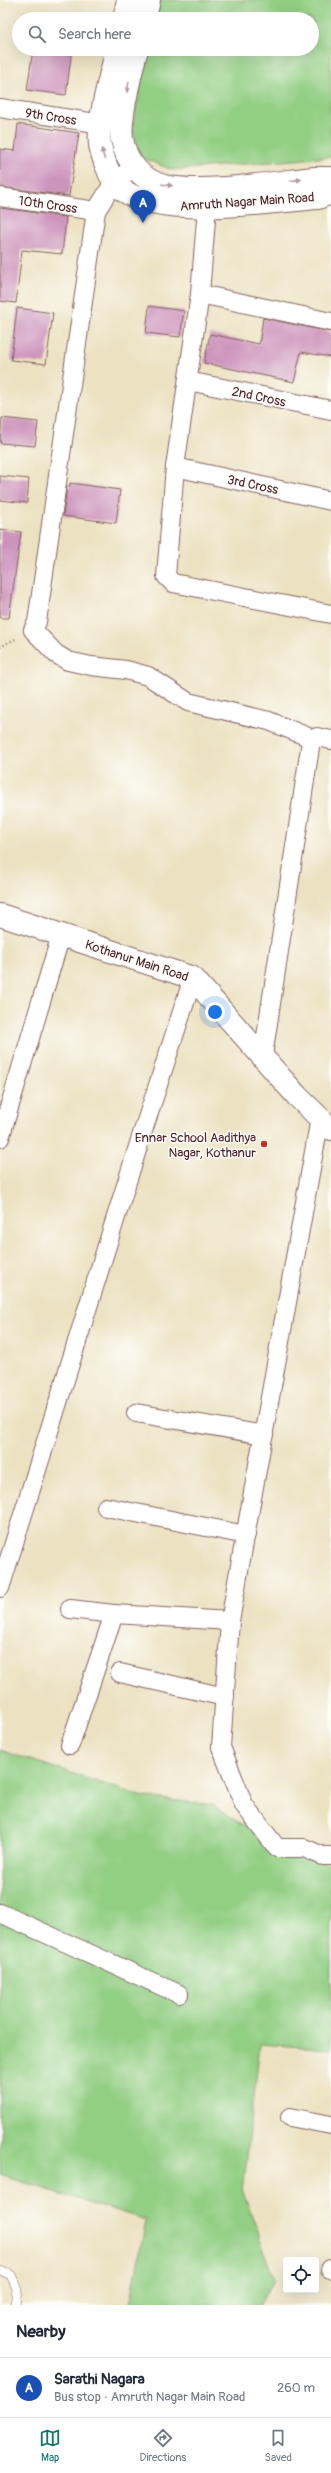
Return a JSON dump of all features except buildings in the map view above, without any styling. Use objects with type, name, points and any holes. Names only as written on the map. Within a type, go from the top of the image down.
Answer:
[{"type":"main road","points":[[125,12],[128,0]]},
{"type":"main road","points":[[146,12],[150,0]]},
{"type":"main road","points":[[114,182],[100,144],[102,124],[116,56]]},
{"type":"main road","name":"Amruth Nagar Main Road","points":[[135,56],[126,98],[122,138],[127,158],[134,167],[149,179],[164,186],[199,188],[331,178]]},
{"type":"main road","name":"Amruth Nagar Main Road","points":[[114,182],[132,195],[150,202],[169,206],[207,207],[318,198],[331,193]]},
{"type":"main road","name":"Kothanur Main Road","points":[[0,915],[194,978],[326,1124]]},
{"type":"street","name":"9th Cross","points":[[0,108],[102,124]]},
{"type":"street","points":[[134,167],[114,182],[96,211],[37,622],[33,630],[56,654],[68,661],[91,666],[126,670],[148,676],[188,702],[269,721],[313,739],[317,737],[331,740]]},
{"type":"street","name":"10th Cross","points":[[0,197],[96,211]]},
{"type":"street","points":[[207,207],[200,294],[175,467],[166,576],[168,580],[331,614]]},
{"type":"street","points":[[200,294],[331,322]]},
{"type":"street","name":"2nd Cross","points":[[188,381],[331,410]]},
{"type":"street","name":"3rd Cross","points":[[175,467],[331,501]]},
{"type":"street","points":[[263,1056],[311,741],[313,739]]},
{"type":"street","points":[[0,1138],[62,935]]},
{"type":"street","points":[[0,1588],[7,1537],[194,978]]},
{"type":"street","points":[[326,1124],[264,1435],[230,1621],[221,1747],[244,1805],[277,1848],[304,1848],[324,1856],[331,1856]]},
{"type":"street","points":[[136,1413],[264,1435]]},
{"type":"street","points":[[106,1507],[246,1535]]},
{"type":"street","points":[[70,1609],[114,1614],[230,1621]]},
{"type":"street","points":[[70,1745],[114,1614]]},
{"type":"street","points":[[120,1673],[225,1697]]},
{"type":"street","points":[[0,1913],[179,1994]]},
{"type":"street","points":[[290,2116],[331,2125]]},
{"type":"lane","points":[[0,2270],[11,2275],[17,2289],[15,2305]]},
{"type":"green space","points":[[159,0],[331,0],[331,157],[172,170],[141,157],[132,128],[147,56],[319,56],[319,12],[156,12]]},
{"type":"green space","points":[[0,1750],[144,1797],[213,1805],[277,1848],[331,1864],[331,2049],[260,2044],[243,2191],[274,2280],[260,2305],[130,2305],[146,2220],[0,2175]]},
{"type":"place","name":"Sarathi Nagara","points":[[143,223]]},
{"type":"place","name":"Ennar School Aadithya Nagar, Kothanur","points":[[264,1144]]}]
